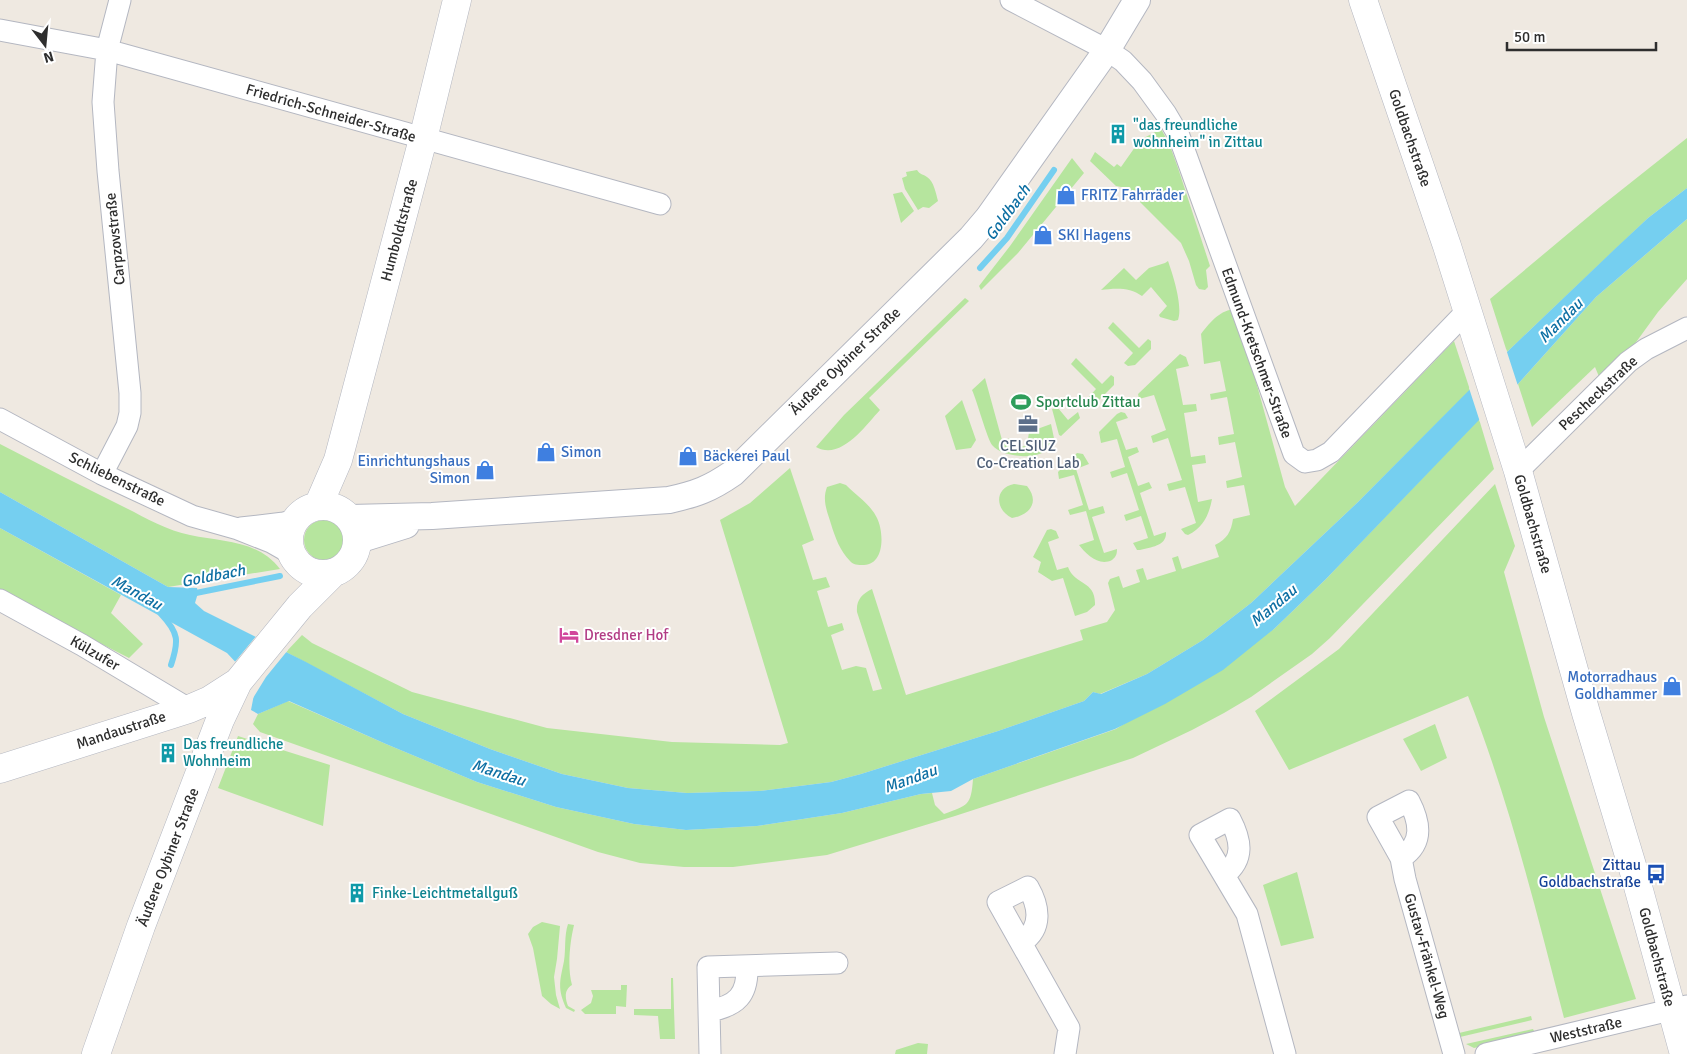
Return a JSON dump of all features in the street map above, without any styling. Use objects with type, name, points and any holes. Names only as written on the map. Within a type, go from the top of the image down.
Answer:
[{"type":"main road","name":"Humboldtstraße","points":[[342,519],[338,460],[423,139],[457,0]]},
{"type":"main road","name":"Goldbachstraße","points":[[1363,0],[1447,246],[1515,462],[1679,1008],[1684,1054]]},
{"type":"main road","points":[[296,560],[314,574],[333,573],[343,569],[349,563],[357,548],[342,519],[308,509],[296,520],[292,525],[289,536],[289,547],[296,560],[300,606]]},
{"type":"main road","name":"Mandaustraße","points":[[0,769],[208,706],[245,674],[300,606],[333,573]]},
{"type":"main road","name":"Äußere Oybiner Straße","points":[[96,1054],[141,926],[208,706]]},
{"type":"street","name":"Carpzovstraße","points":[[102,474],[127,426],[130,413],[130,393],[103,102],[107,50],[120,0]]},
{"type":"street","points":[[1011,0],[1107,50]]},
{"type":"street","name":"Äußere Oybiner Straße","points":[[342,519],[432,516],[669,500],[693,494],[713,486],[733,473],[971,238],[988,218],[1107,50],[1137,0]]},
{"type":"street","name":"Friedrich-Schneider-Straße","points":[[0,30],[107,50],[660,204]]},
{"type":"street","name":"Edmund-Kretschmer-Straße","points":[[1107,50],[1122,61],[1142,81],[1179,136],[1294,454],[1305,462],[1317,460],[1331,452],[1469,318]]},
{"type":"street","name":"Pescheckstraße","points":[[1515,462],[1628,362],[1646,349],[1687,328]]},
{"type":"street","name":"Schliebenstraße","points":[[0,419],[102,474],[192,516],[238,529],[271,542],[296,560]]},
{"type":"street","name":"Schliebenstraße","points":[[238,529],[296,520]]},
{"type":"street","name":"Külzufer","points":[[0,600],[82,645],[208,706]]},
{"type":"street","name":"Gustav-Fränkel-Weg","points":[[1401,858],[1454,1054]]},
{"type":"street","points":[[1224,876],[1247,914],[1285,1054]]},
{"type":"street","points":[[1022,942],[1069,1028],[1065,1054]]},
{"type":"street","points":[[710,1054],[708,967],[837,963]]},
{"type":"street","points":[[709,1011],[733,1003],[742,995],[747,966]]},
{"type":"street","name":"Weststraße","points":[[1486,1054],[1679,1008]]},
{"type":"green space","points":[[1161,129],[1169,143],[1178,168],[1210,266],[1206,270],[1208,287],[1205,290],[1199,289],[1196,285],[1181,243],[1126,188],[1116,186],[1090,161],[1095,152],[1114,167],[1117,164],[1121,167],[1140,140]]},
{"type":"green space","points":[[1687,138],[1687,188],[1648,218],[1507,352],[1490,299],[1600,207]]},
{"type":"green space","points":[[1072,158],[1084,173],[1018,253],[981,290],[979,286],[1010,246]]},
{"type":"green space","points":[[917,170],[931,181],[938,201],[929,208],[923,207],[918,210],[905,189],[902,178],[907,176],[906,172]]},
{"type":"green space","points":[[902,192],[914,211],[901,223],[893,194]]},
{"type":"green space","points":[[1687,219],[1687,279],[1658,312],[1634,345],[1600,379],[1595,367],[1532,427],[1518,384],[1596,297]]},
{"type":"green space","points":[[1168,261],[1178,299],[1178,320],[1174,321],[1160,317],[1159,315],[1167,306],[1151,287],[1142,296],[1127,290],[1101,290],[1124,268],[1136,280],[1149,268]]},
{"type":"green space","points":[[965,298],[969,301],[869,398],[880,410],[852,440],[834,449],[825,450],[816,447],[844,415]]},
{"type":"green space","points":[[1236,309],[1285,487],[1295,506],[1454,341],[1470,390],[1358,502],[1251,603],[1203,640],[1147,674],[1100,694],[1093,692],[1084,701],[998,731],[831,782],[759,791],[687,793],[628,788],[562,774],[490,749],[403,714],[286,652],[302,635],[312,643],[412,692],[547,728],[672,742],[780,745],[788,743],[720,520],[750,503],[790,468],[814,540],[802,545],[813,580],[826,577],[830,587],[817,591],[828,627],[842,623],[844,630],[831,635],[842,670],[856,666],[866,668],[873,691],[882,689],[857,612],[860,598],[872,589],[906,695],[1083,640],[1080,630],[1107,622],[1115,610],[1108,583],[1110,579],[1119,576],[1123,588],[1140,582],[1136,570],[1143,568],[1147,580],[1176,571],[1172,558],[1178,556],[1182,569],[1219,557],[1215,545],[1228,535],[1233,519],[1250,515],[1244,485],[1227,488],[1226,481],[1242,477],[1235,442],[1219,445],[1218,437],[1234,434],[1227,397],[1211,400],[1210,394],[1226,391],[1220,361],[1204,364],[1201,334],[1221,314]]},
{"type":"green space","points":[[1113,322],[1139,348],[1148,339],[1151,341],[1151,349],[1135,365],[1128,366],[1124,363],[1133,353],[1108,328]]},
{"type":"green space","points":[[1180,354],[1186,357],[1189,366],[1176,369],[1183,405],[1196,404],[1197,411],[1184,413],[1191,457],[1205,455],[1206,463],[1192,465],[1198,502],[1212,499],[1209,510],[1201,525],[1188,535],[1181,529],[1196,523],[1185,487],[1169,491],[1167,484],[1182,480],[1168,438],[1153,443],[1151,436],[1166,430],[1154,395],[1139,399],[1138,394]]},
{"type":"green space","points":[[1076,358],[1102,384],[1111,375],[1114,377],[1114,385],[1098,401],[1094,402],[1087,399],[1096,389],[1071,364]]},
{"type":"green space","points":[[985,378],[1002,440],[1012,438],[1012,447],[1027,446],[1029,432],[1051,424],[1055,443],[1044,452],[1031,456],[1009,454],[995,448],[987,435],[972,390]]},
{"type":"green space","points":[[962,400],[976,440],[971,448],[956,450],[945,416]]},
{"type":"green space","points":[[1058,408],[1068,420],[1078,412],[1080,418],[1061,436],[1059,435],[1052,409]]},
{"type":"green space","points":[[1121,412],[1125,413],[1128,418],[1116,422],[1126,450],[1137,447],[1139,452],[1128,457],[1138,486],[1149,482],[1152,488],[1140,493],[1154,536],[1166,532],[1166,537],[1161,543],[1140,550],[1137,550],[1133,543],[1148,538],[1141,516],[1126,521],[1124,515],[1139,510],[1127,473],[1112,478],[1110,472],[1125,467],[1117,439],[1101,443],[1099,432]]},
{"type":"green space","points":[[1479,419],[1494,469],[1330,638],[1312,654],[1251,697],[1192,730],[1133,758],[955,816],[827,855],[733,867],[684,867],[640,863],[598,852],[260,732],[253,724],[258,714],[288,701],[477,782],[556,807],[634,824],[686,830],[757,826],[842,813],[932,793],[935,805],[944,814],[958,809],[967,803],[971,795],[973,779],[1116,729],[1274,629],[1326,579]]},
{"type":"green space","points":[[0,444],[157,524],[182,533],[251,547],[261,552],[280,569],[168,587],[0,492]]},
{"type":"green space","points":[[1077,453],[1083,454],[1089,464],[1076,469],[1089,510],[1103,506],[1105,513],[1092,517],[1104,553],[1117,549],[1114,558],[1107,562],[1098,561],[1093,558],[1079,545],[1094,540],[1086,511],[1070,515],[1068,510],[1083,505],[1074,475],[1059,479],[1058,472]]},
{"type":"green space","points":[[840,483],[846,485],[867,504],[877,518],[882,539],[879,553],[871,563],[858,565],[853,563],[843,553],[836,539],[827,510],[825,496],[827,487]]},
{"type":"green space","points":[[1014,484],[1027,486],[1033,497],[1033,502],[1028,511],[1012,518],[1002,510],[999,499],[1000,494],[1007,486]]},
{"type":"green space","points":[[1495,484],[1515,546],[1504,572],[1544,717],[1636,999],[1564,1018],[1509,815],[1468,696],[1289,770],[1255,711],[1339,649]]},
{"type":"green space","points":[[324,520],[335,523],[341,529],[344,540],[341,551],[335,557],[324,560],[313,557],[307,551],[304,540],[307,529],[313,523]]},
{"type":"green space","points":[[0,528],[121,595],[111,613],[143,644],[129,658],[0,592]]},
{"type":"green space","points":[[1047,530],[1056,531],[1059,538],[1048,542],[1057,570],[1068,567],[1075,577],[1092,591],[1095,605],[1087,612],[1075,616],[1063,578],[1052,581],[1038,572],[1041,562],[1033,557]]},
{"type":"green space","points":[[1435,724],[1447,758],[1421,771],[1403,739]]},
{"type":"green space","points":[[238,736],[330,765],[323,826],[218,788]]},
{"type":"green space","points":[[1297,872],[1314,938],[1281,946],[1263,885]]},
{"type":"green space","points":[[542,922],[560,926],[554,977],[560,1009],[542,996],[533,948],[528,934],[533,927]]},
{"type":"green space","points":[[568,924],[574,925],[570,955],[572,985],[566,992],[566,997],[568,1006],[575,1010],[574,1012],[566,1008],[560,990]]},
{"type":"green space","points":[[671,978],[673,978],[675,1039],[660,1039],[658,1016],[634,1015],[634,1009],[671,1009]]},
{"type":"green space","points":[[621,985],[627,985],[626,1007],[616,1006],[616,1014],[585,1014],[581,1010],[591,1003],[593,996],[591,990],[621,990]]},
{"type":"green space","points":[[1531,1016],[1532,1020],[1460,1037],[1459,1033]]},
{"type":"green space","points":[[1533,1029],[1535,1033],[1474,1048],[1466,1044]]},
{"type":"green space","points":[[918,1043],[928,1044],[927,1054],[895,1054],[896,1050]]},
{"type":"water","name":"Mandau","points":[[1687,188],[1687,219],[1596,297],[1518,384],[1479,420],[1326,579],[1274,629],[1223,670],[1165,704],[1115,729],[973,779],[951,791],[921,794],[842,813],[757,826],[686,830],[634,824],[556,807],[477,782],[289,701],[258,714],[251,710],[256,684],[227,653],[0,528],[0,492],[168,587],[197,588],[198,593],[195,603],[204,611],[306,662],[403,714],[490,749],[562,774],[628,788],[687,793],[759,791],[831,782],[998,731],[1084,701],[1093,692],[1101,694],[1147,674],[1203,640],[1251,603],[1358,502],[1507,352],[1618,246],[1648,218]]},
{"type":"pier","points":[[1506,349],[1518,386],[1480,422],[1469,388]]},
{"type":"pier","points":[[257,635],[288,650],[266,677],[250,703],[254,685],[234,663]]},
{"type":"waterway","name":"Goldbach","points":[[980,268],[1007,238],[1054,170]]},
{"type":"waterway","name":"Goldbach","points":[[191,594],[280,576]]},
{"type":"waterway","name":"Mandau","points":[[161,614],[171,627],[176,638],[171,665]]},
{"type":"place","name":"\"das freundliche wohnheim\" in Zittau","points":[[1118,134]]},
{"type":"place","name":"FRITZ Fahrräder","points":[[1066,195]]},
{"type":"place","name":"SKI Hagens","points":[[1043,235]]},
{"type":"place","name":"Sportclub Zittau","points":[[1021,402]]},
{"type":"place","name":"CELSIUZ Co-Creation Lab","points":[[1028,424]]},
{"type":"place","name":"Simon","points":[[546,452]]},
{"type":"place","name":"Bäckerei Paul","points":[[688,456]]},
{"type":"place","name":"Einrichtungshaus Simon","points":[[485,470]]},
{"type":"place","name":"Dresdner Hof","points":[[569,635]]},
{"type":"place","name":"Motorradhaus Goldhammer","points":[[1672,686]]},
{"type":"place","name":"Das freundliche Wohnheim","points":[[168,753]]},
{"type":"place","name":"Zittau Goldbachstraße","points":[[1656,874]]},
{"type":"place","name":"Finke-Leichtmetallguß","points":[[357,893]]}]
